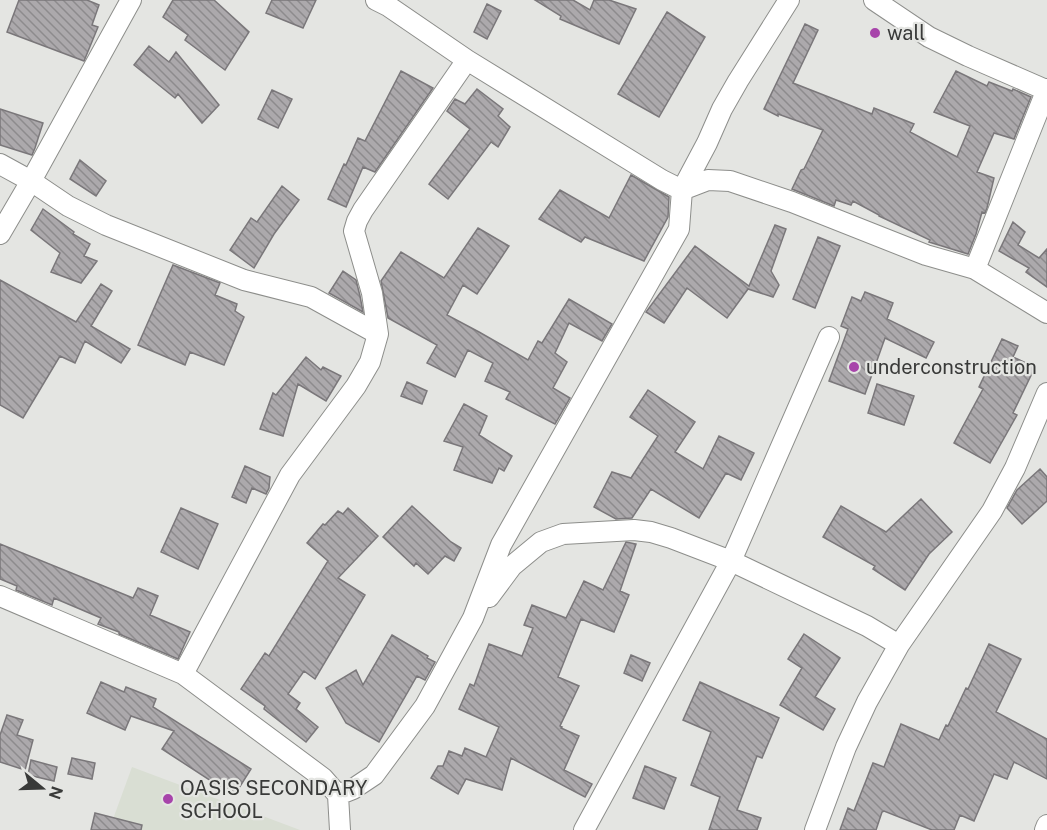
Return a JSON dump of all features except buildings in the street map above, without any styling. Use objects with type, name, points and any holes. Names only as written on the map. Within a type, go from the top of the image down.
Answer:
[{"type":"street","points":[[0,234],[131,0]]},
{"type":"street","points":[[376,0],[467,60],[682,190],[708,180],[730,181],[792,202],[926,255],[975,269],[1047,314]]},
{"type":"street","points":[[338,795],[353,789],[374,775],[425,706],[473,618],[501,545],[679,230],[682,190],[722,110],[789,0]]},
{"type":"street","points":[[874,0],[929,37],[1047,90],[975,269]]},
{"type":"street","points":[[183,674],[290,475],[356,386],[370,362],[378,334],[372,293],[354,231],[357,221],[467,60]]},
{"type":"street","points":[[0,164],[31,181],[68,206],[106,225],[244,280],[311,297],[378,334]]},
{"type":"street","points":[[584,830],[732,561],[829,337]]},
{"type":"street","points":[[815,830],[846,747],[867,702],[899,645],[992,511],[1015,468],[1047,393]]},
{"type":"street","points":[[473,618],[512,566],[541,542],[563,534],[634,530],[671,538],[732,561],[867,626],[899,645]]},
{"type":"street","points":[[0,596],[183,674],[323,778],[338,795],[340,830]]},
{"type":"street","points":[[1045,830],[1047,825]]},
{"type":"shaded area","name":"OASIS SECONDARY SCHOOL","points":[[132,767],[300,830],[109,830]]},
{"type":"place","name":"wall","points":[[875,33]]},
{"type":"place","name":"underconstruction","points":[[854,367]]},
{"type":"place","name":"OASIS SECONDARY SCHOOL","points":[[168,799]]}]
